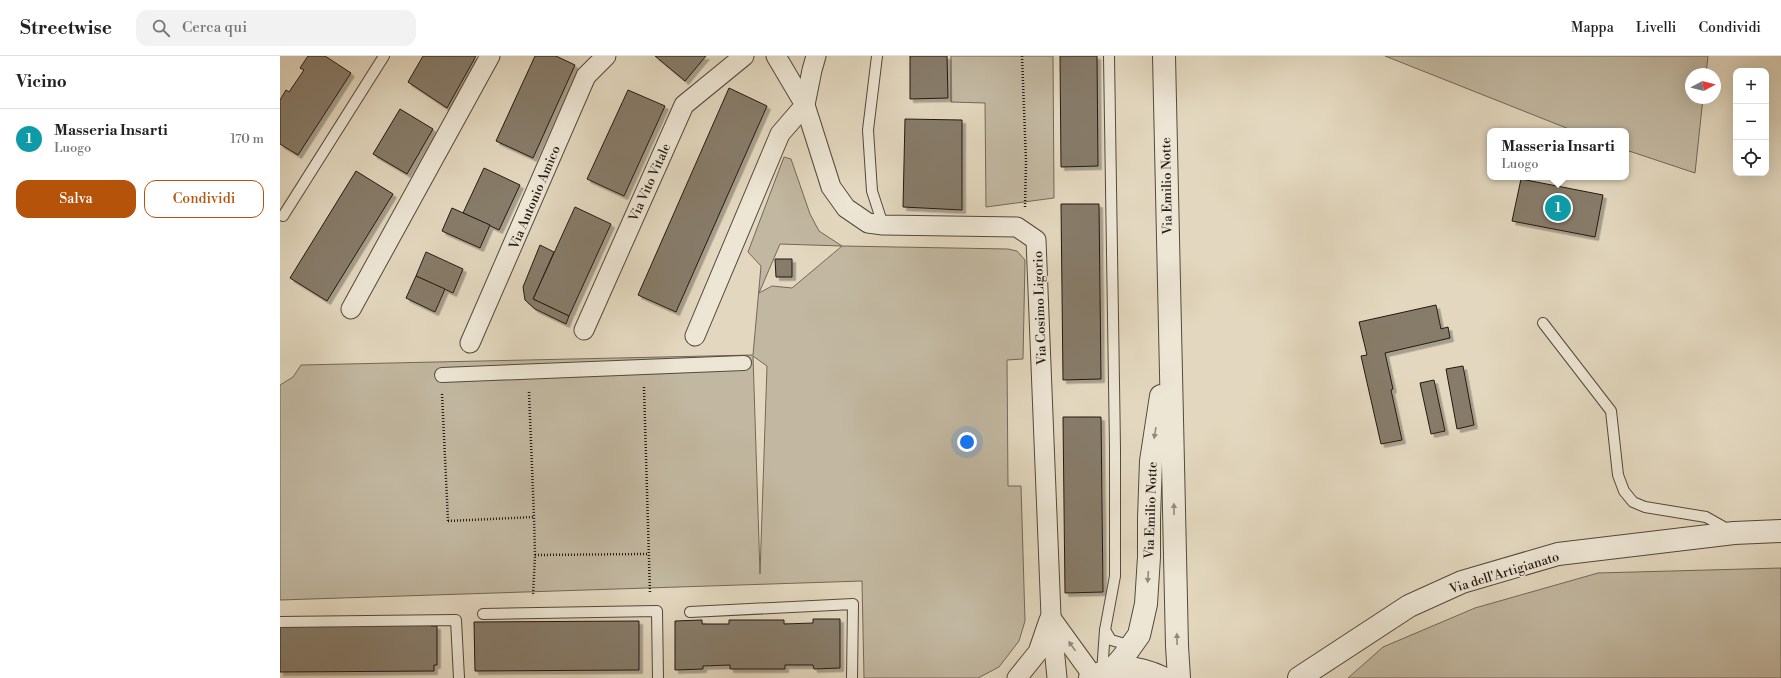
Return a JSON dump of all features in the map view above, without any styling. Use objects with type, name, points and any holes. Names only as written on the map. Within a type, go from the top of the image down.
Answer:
[{"type":"street","points":[[351,309],[490,56]]},
{"type":"street","name":"Via Antonio Amico","points":[[470,343],[586,76],[606,56]]},
{"type":"street","name":"Via Vito Vitale","points":[[584,330],[684,105],[744,56]]},
{"type":"street","points":[[776,56],[805,105],[831,187],[846,208],[868,222],[884,225],[1016,227],[1024,232]]},
{"type":"street","points":[[695,336],[780,134],[805,105],[816,56]]},
{"type":"street","name":"Via Emilio Notte","points":[[1164,56],[1177,646],[1179,678]]},
{"type":"street","name":"Via Cosimo Ligorio","points":[[1024,232],[1036,240],[1050,616],[1058,678]]},
{"type":"street","name":"Via Emilio Notte","points":[[1099,674],[1132,646],[1139,635],[1146,604],[1149,557],[1148,518],[1151,461],[1170,340]]},
{"type":"street","points":[[442,376],[744,363]]},
{"type":"street","name":"Via dell'Artigianato","points":[[1299,678],[1409,606],[1462,582],[1558,554],[1734,533],[1781,531]]},
{"type":"street","points":[[1050,616],[1099,674],[1122,668],[1145,670],[1163,678]]},
{"type":"street","name":"Via Cosimo Ligorio","points":[[1016,678],[1038,652],[1050,616]]},
{"type":"lane","points":[[283,216],[384,56]]},
{"type":"lane","points":[[877,56],[868,130],[872,191],[884,225]]},
{"type":"lane","points":[[1099,674],[1115,576],[1115,448],[1109,56]]},
{"type":"lane","points":[[1543,323],[1610,411],[1618,475],[1624,491],[1633,502],[1645,507],[1706,517],[1734,533]]},
{"type":"lane","points":[[690,612],[853,604],[852,678]]},
{"type":"lane","points":[[483,614],[657,611],[658,678]]},
{"type":"lane","points":[[280,622],[456,620],[459,678]]},
{"type":"lane","points":[[1105,630],[1111,640],[1132,646]]},
{"type":"path","points":[[1022,56],[1026,161],[1024,232]]},
{"type":"path","points":[[644,367],[650,595]]},
{"type":"path","points":[[529,372],[535,555],[533,601]]},
{"type":"path","points":[[442,376],[448,521],[534,517]]},
{"type":"path","points":[[535,555],[648,554]]},
{"type":"shaded area","points":[[951,56],[1053,56],[1054,198],[986,207],[985,103],[951,102]]},
{"type":"shaded area","points":[[1385,56],[1708,56],[1707,68],[1685,68],[1685,104],[1702,104],[1695,173],[1629,151],[1629,128],[1566,128]]},
{"type":"shaded area","points":[[784,157],[791,159],[810,214],[819,231],[842,246],[1008,249],[1017,251],[1025,260],[1023,359],[1007,360],[1008,486],[1021,486],[1025,621],[1019,641],[999,667],[978,678],[864,678],[862,581],[280,600],[280,385],[293,377],[301,365],[753,355],[761,266],[748,252]],"holes":[[[780,244],[842,246],[792,288],[772,286],[759,293]],[[753,356],[767,366],[760,574]]]},
{"type":"shaded area","points":[[1781,568],[1781,678],[1348,678],[1383,647],[1475,608],[1598,573]]},
{"type":"building","points":[[308,56],[325,56],[351,73],[298,155],[280,144],[280,100],[286,90],[289,92],[304,70],[300,68]]},
{"type":"building","points":[[423,56],[476,56],[447,108],[408,82]]},
{"type":"building","points":[[535,56],[556,56],[575,65],[533,158],[496,141]]},
{"type":"building","points":[[655,56],[706,56],[685,81]]},
{"type":"building","points":[[910,56],[947,56],[948,98],[910,99]]},
{"type":"building","points":[[1060,56],[1097,56],[1098,166],[1061,167]]},
{"type":"building","points":[[729,88],[767,106],[676,312],[638,295]]},
{"type":"building","points":[[628,90],[665,106],[624,196],[587,179]]},
{"type":"building","points":[[400,109],[433,129],[407,174],[373,154]]},
{"type":"building","points":[[905,119],[962,120],[962,210],[903,207]]},
{"type":"building","points":[[484,168],[520,185],[499,230],[463,213]]},
{"type":"building","points":[[356,171],[393,194],[327,301],[290,278]]},
{"type":"building","points":[[1521,180],[1603,195],[1595,237],[1512,221]]},
{"type":"building","points":[[1061,204],[1099,204],[1101,379],[1063,380]]},
{"type":"building","points":[[575,207],[611,224],[569,316],[533,299]]},
{"type":"building","points":[[452,208],[490,225],[480,248],[442,231]]},
{"type":"building","points":[[540,245],[554,252],[533,299],[569,316],[566,324],[535,309],[525,300],[523,287]]},
{"type":"building","points":[[426,252],[463,269],[453,293],[416,276]]},
{"type":"building","points":[[775,259],[792,259],[792,277],[776,277]]},
{"type":"building","points":[[416,276],[445,289],[435,312],[406,298]]},
{"type":"building","points":[[1436,305],[1441,329],[1448,327],[1450,338],[1385,353],[1393,389],[1391,390],[1402,440],[1381,444],[1361,356],[1367,355],[1359,322]]},
{"type":"building","points":[[1463,366],[1474,425],[1457,429],[1446,369]]},
{"type":"building","points":[[1434,380],[1445,431],[1431,434],[1420,383]]},
{"type":"building","points":[[1063,417],[1101,417],[1103,592],[1065,593]]},
{"type":"building","points":[[813,619],[840,619],[840,668],[814,669],[813,665],[785,665],[785,669],[730,669],[730,665],[703,666],[703,669],[675,670],[675,621],[702,620],[702,624],[729,624],[729,620],[784,620],[784,624],[813,623]]},
{"type":"building","points":[[431,621],[431,626],[437,626],[437,665],[434,665],[434,671],[280,672],[280,624]]},
{"type":"building","points":[[639,621],[639,670],[475,671],[474,622]]},
{"type":"place","name":"Masseria Insarti","points":[[1558,208]]}]
